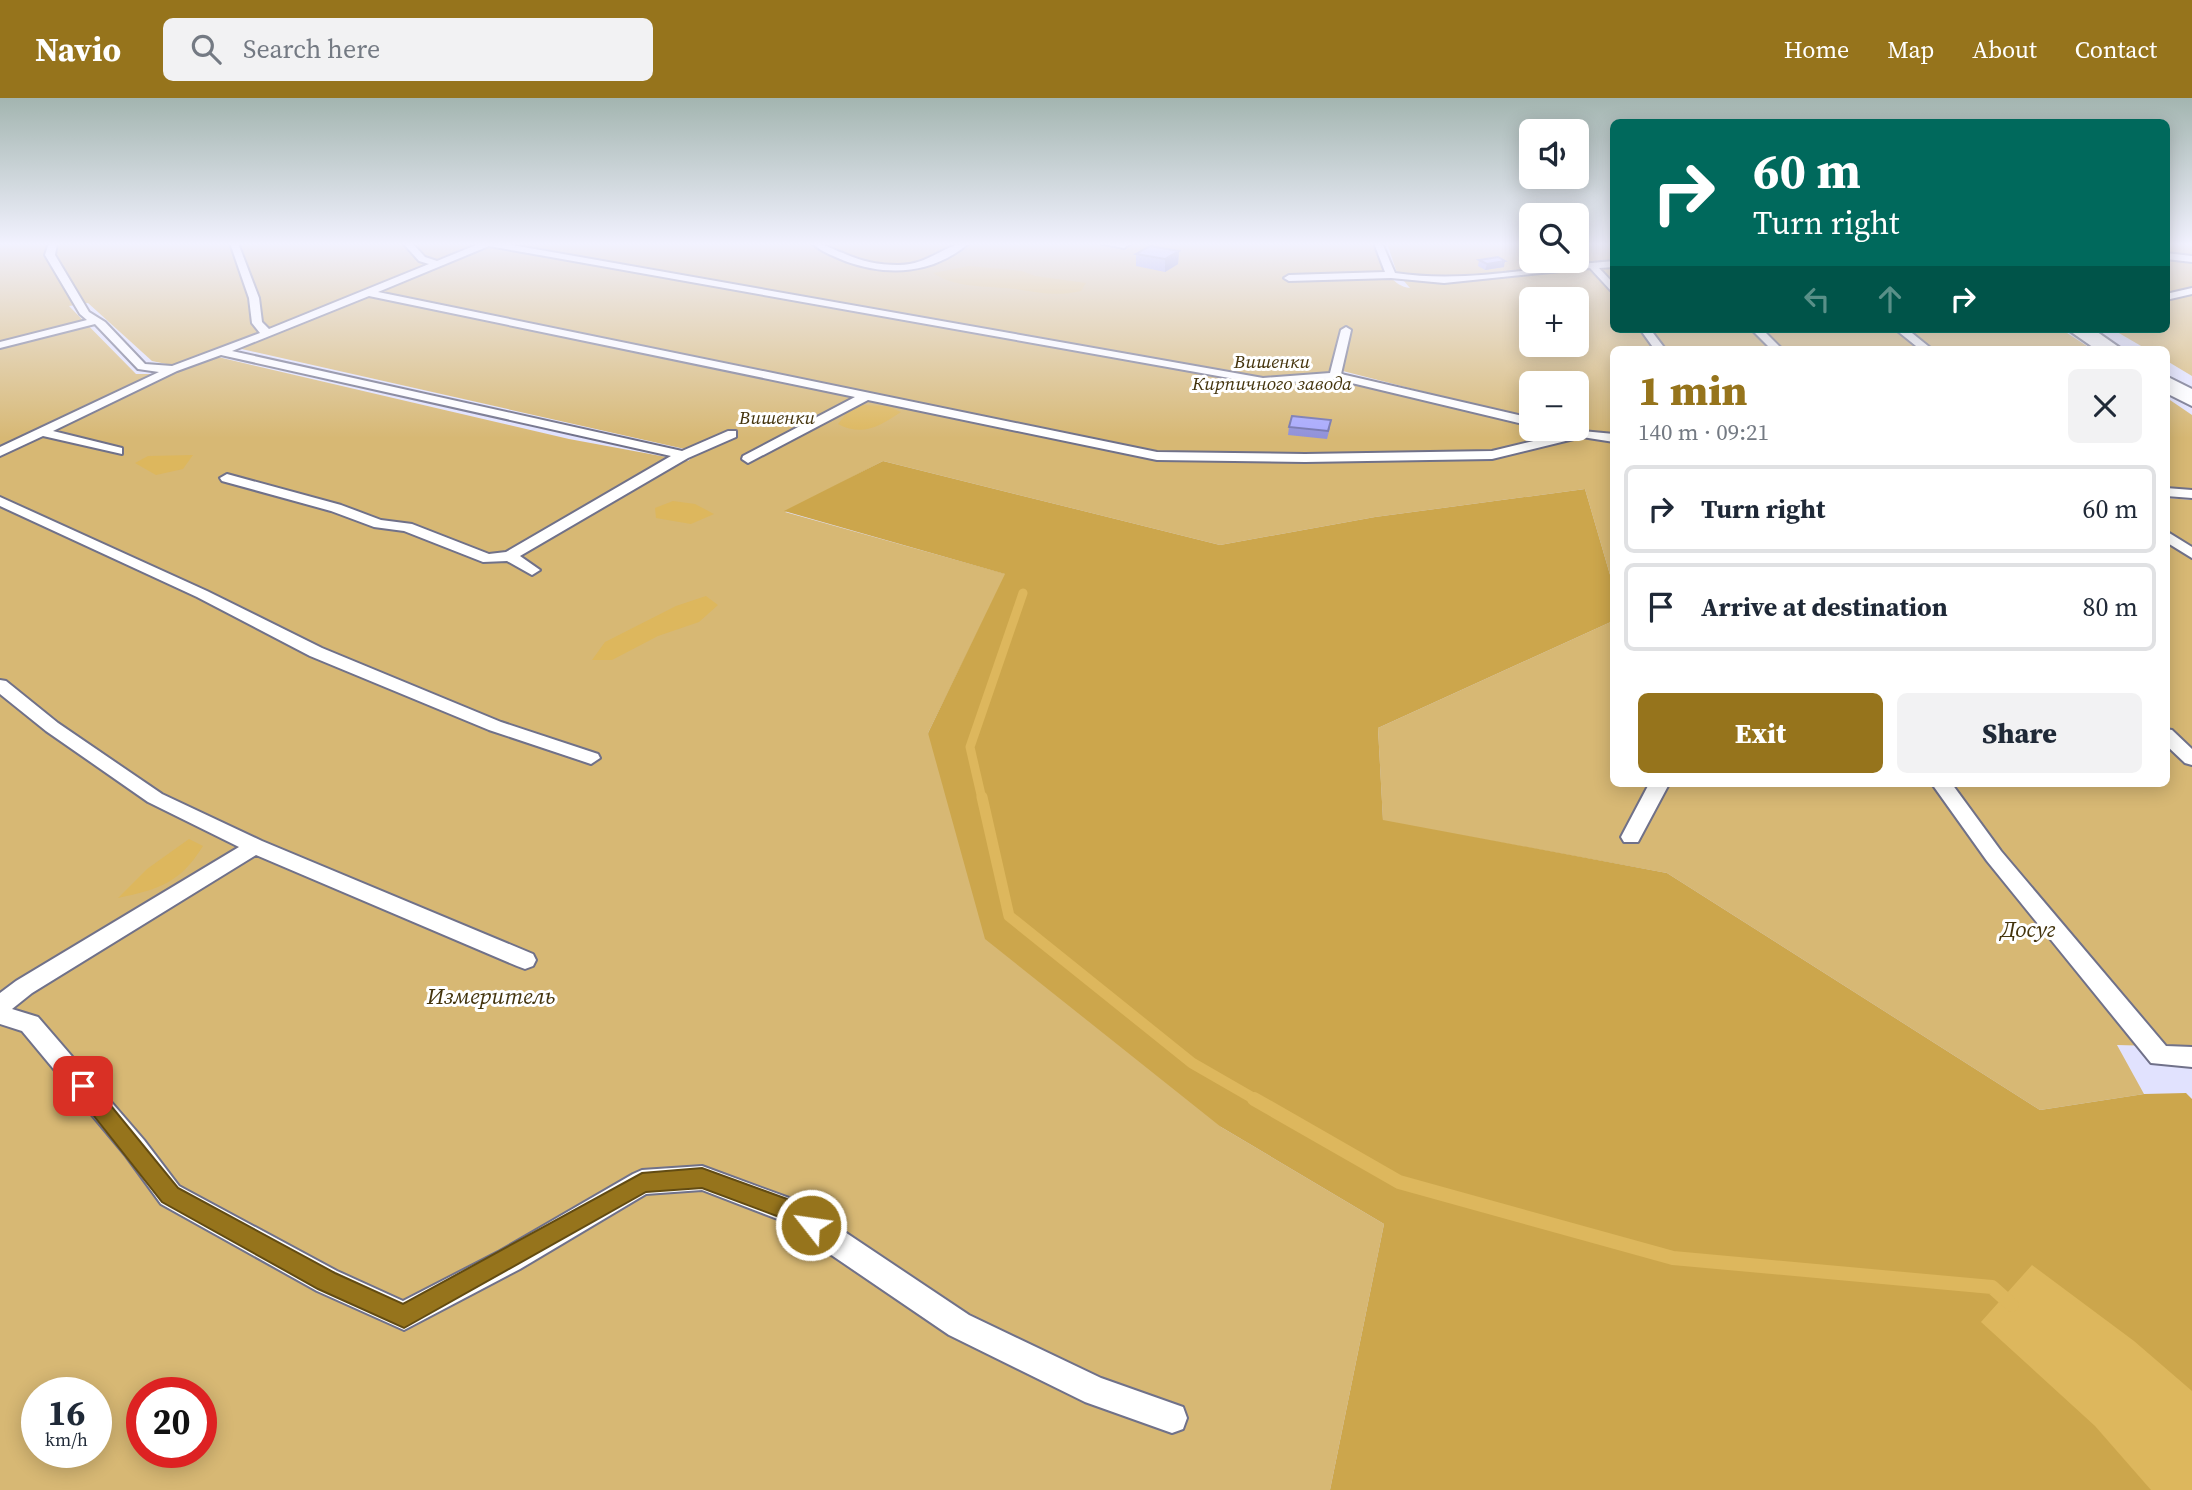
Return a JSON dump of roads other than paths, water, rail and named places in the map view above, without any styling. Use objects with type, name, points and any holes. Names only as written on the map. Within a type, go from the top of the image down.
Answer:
[{"type":"main road","points":[[2084,333],[2106,346]]},
{"type":"main road","points":[[2170,385],[2192,399]]},
{"type":"lane","points":[[82,308],[142,367],[173,369]]},
{"type":"lane","points":[[255,308],[257,323],[267,334]]},
{"type":"lane","points":[[0,452],[173,369],[328,308]]},
{"type":"lane","points":[[442,308],[1157,456],[1306,458],[1492,455],[1550,441]]},
{"type":"lane","points":[[852,308],[1263,381],[1335,376],[1519,419]]},
{"type":"lane","points":[[0,345],[96,321]]},
{"type":"lane","points":[[1335,376],[1346,330]]},
{"type":"lane","points":[[1760,333],[1774,346]]},
{"type":"lane","points":[[1905,333],[1922,346]]},
{"type":"lane","points":[[218,351],[682,455]]},
{"type":"lane","points":[[748,459],[866,396]]},
{"type":"lane","points":[[40,432],[117,451]]},
{"type":"lane","points":[[227,478],[336,508],[379,524],[407,527],[488,559],[510,556],[682,455],[732,434]]},
{"type":"lane","points":[[1589,435],[1610,438]]},
{"type":"lane","points":[[2170,492],[2192,494]]},
{"type":"lane","points":[[0,501],[202,594],[316,652],[495,726],[591,758]]},
{"type":"lane","points":[[2170,537],[2192,555]]},
{"type":"lane","points":[[510,556],[532,570]]},
{"type":"lane","points":[[0,685],[52,727],[155,799],[255,846],[525,960]]},
{"type":"lane","points":[[2170,738],[2192,759]]},
{"type":"lane","points":[[1631,837],[1657,787]]},
{"type":"lane","points":[[1944,787],[1994,856],[2160,1056],[2192,1057]]},
{"type":"lane","points":[[0,1006],[24,988],[255,846]]},
{"type":"lane","points":[[0,1015],[30,1024],[135,1148],[170,1195],[327,1281],[404,1317],[642,1182],[702,1178],[790,1211],[959,1325],[1096,1391],[1172,1418]]},
{"type":"waterway","points":[[982,799],[970,747],[1023,593]]},
{"type":"waterway","points":[[982,797],[1009,916],[1192,1063],[1258,1101]]},
{"type":"waterway","points":[[1254,1099],[1399,1182],[1673,1258],[1992,1287],[2012,1305]]},
{"type":"park label","name":"Вишенки Кирпичного завода","points":[[1272,372]]},
{"type":"park label","name":"Вишенки","points":[[777,417]]},
{"type":"park label","name":"Досуг","points":[[2028,929]]},
{"type":"park label","name":"Измеритель","points":[[491,996]]}]
